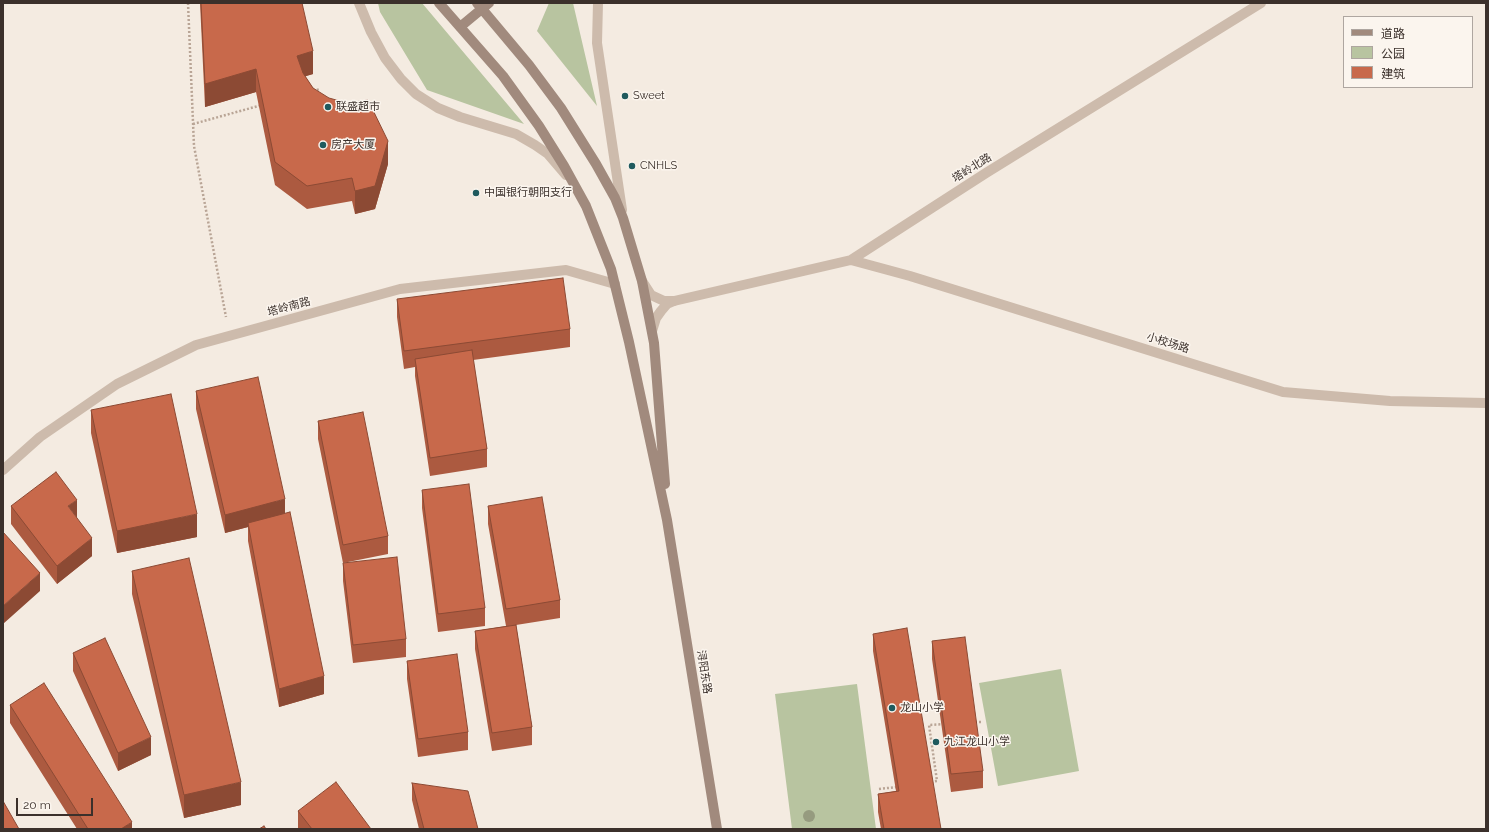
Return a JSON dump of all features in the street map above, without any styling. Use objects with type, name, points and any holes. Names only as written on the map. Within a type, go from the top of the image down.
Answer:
[{"type":"main road","points":[[439,3],[503,76],[535,120],[564,166],[586,206],[599,236],[615,284],[667,520]]},
{"type":"main road","points":[[460,27],[483,5],[561,108],[596,164],[615,198],[623,218],[642,281],[652,331],[667,520]]},
{"type":"main road","name":"浔阳东路","points":[[667,520],[717,829]]},
{"type":"street","points":[[359,3],[371,32],[385,58],[401,79],[416,94],[438,108],[460,117],[516,134],[548,154],[575,186]]},
{"type":"street","points":[[598,3],[597,43],[623,218]]},
{"type":"street","name":"塔岭北路","points":[[652,331],[656,318],[661,311],[667,304],[674,301],[851,260],[986,173],[1261,3]]},
{"type":"street","name":"小校场路","points":[[851,260],[910,276],[1283,392],[1390,401],[1486,403]]},
{"type":"street","name":"塔岭南路","points":[[3,470],[40,437],[117,384],[196,345],[400,289],[566,270],[615,284]]},
{"type":"street","name":"塔岭北路","points":[[642,281],[651,295],[664,301],[674,301]]},
{"type":"path","points":[[188,3],[194,146],[229,336]]},
{"type":"path","points":[[313,91],[320,89]]},
{"type":"path","points":[[193,124],[268,103]]},
{"type":"path","points":[[968,723],[983,722]]},
{"type":"path","points":[[930,782],[937,781],[929,725],[945,724]]},
{"type":"path","points":[[879,789],[901,786]]},
{"type":"green space","points":[[378,3],[422,3],[524,124],[427,90],[380,12]]},
{"type":"green space","points":[[549,3],[573,3],[597,106],[537,31]]},
{"type":"green space","points":[[1061,669],[1079,771],[998,786],[979,683]]},
{"type":"green space","points":[[857,684],[876,829],[792,829],[775,694]]},
{"type":"building","points":[[201,3],[302,3],[313,51],[297,56],[303,73],[313,88],[329,98],[347,103],[368,100],[388,141],[375,186],[355,191],[352,178],[307,186],[275,162],[256,69],[205,84]]},
{"type":"building","points":[[563,278],[570,329],[404,351],[397,299]]},
{"type":"building","points":[[472,350],[487,449],[430,458],[415,359]]},
{"type":"building","points":[[258,377],[285,499],[225,515],[196,391]]},
{"type":"building","points":[[171,394],[197,514],[117,531],[91,410]]},
{"type":"building","points":[[363,412],[388,536],[343,545],[318,421]]},
{"type":"building","points":[[56,472],[77,500],[68,506],[92,538],[57,566],[11,506]]},
{"type":"building","points":[[469,484],[485,608],[438,614],[422,490]]},
{"type":"building","points":[[542,497],[560,600],[506,609],[488,506]]},
{"type":"building","points":[[290,512],[324,676],[279,689],[248,523]]},
{"type":"building","points":[[3,532],[40,573],[3,606]]},
{"type":"building","points":[[397,557],[406,639],[353,645],[343,563]]},
{"type":"building","points":[[189,558],[241,782],[184,795],[132,571]]},
{"type":"building","points":[[516,625],[532,727],[492,733],[475,631]]},
{"type":"building","points":[[907,628],[941,829],[884,829],[878,794],[899,791],[873,634]]},
{"type":"building","points":[[965,637],[983,771],[951,774],[932,641]]},
{"type":"building","points":[[105,638],[151,737],[118,753],[73,653]]},
{"type":"building","points":[[457,654],[468,732],[418,739],[407,661]]},
{"type":"building","points":[[44,683],[132,822],[121,829],[88,829],[10,705]]},
{"type":"building","points":[[336,782],[371,829],[312,829],[298,811]]},
{"type":"building","points":[[412,783],[468,791],[478,829],[424,829]]},
{"type":"building","points":[[3,801],[19,829],[3,829]]},
{"type":"building","points":[[264,826],[266,829],[259,829]]},
{"type":"place","name":"Sweet","points":[[625,96]]},
{"type":"place","name":"联盛超市","points":[[328,107]]},
{"type":"place","name":"房产大厦","points":[[323,145]]},
{"type":"place","name":"CNHLS","points":[[632,166]]},
{"type":"place","name":"中国银行朝阳支行","points":[[476,193]]},
{"type":"place","name":"龙山小学","points":[[892,708]]},
{"type":"place","name":"九江龙山小学","points":[[936,742]]}]
